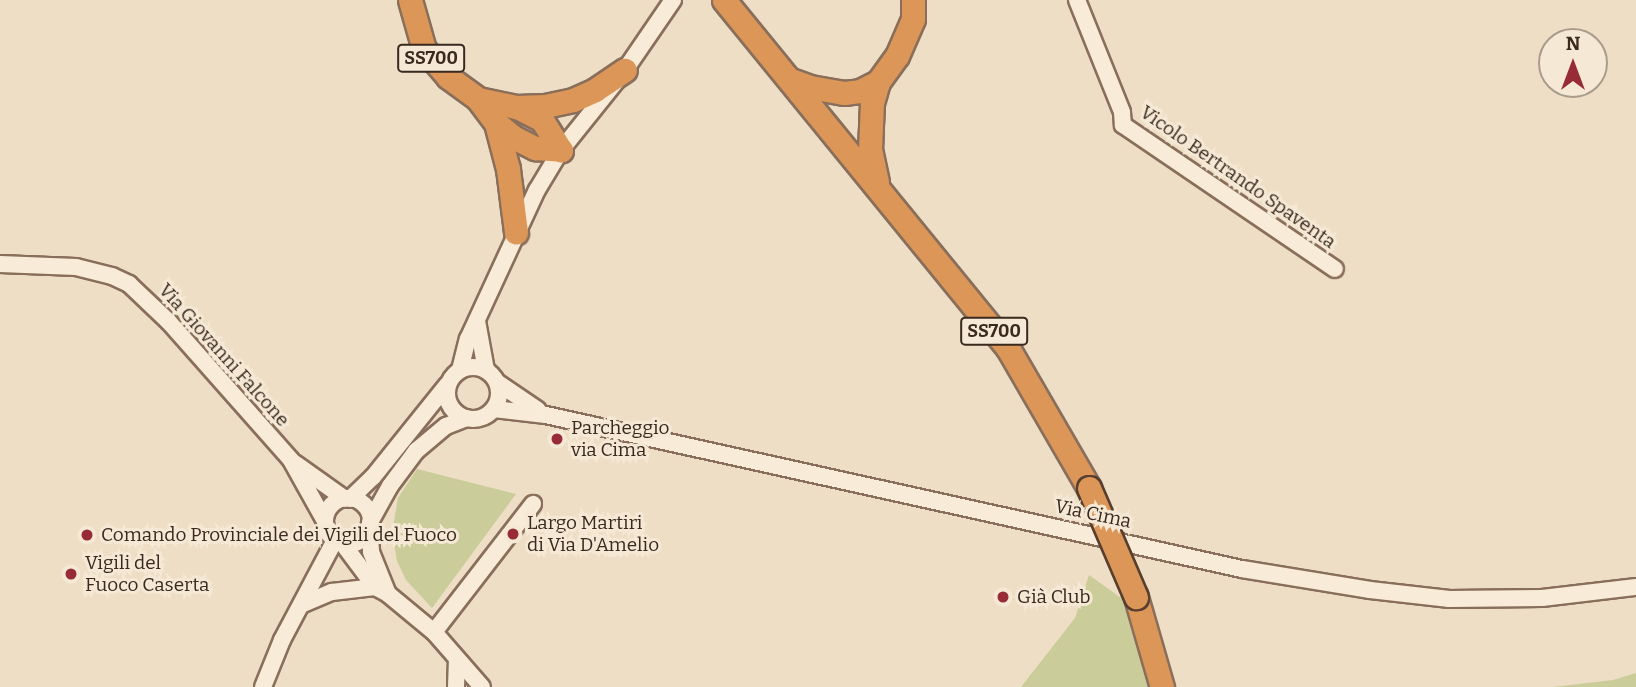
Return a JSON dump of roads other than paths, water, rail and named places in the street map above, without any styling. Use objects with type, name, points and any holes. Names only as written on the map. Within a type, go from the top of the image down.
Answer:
[{"type":"highway","name":"SS700","points":[[410,0],[424,50],[448,77],[478,99],[496,123],[513,137],[535,148],[561,150]]},
{"type":"highway","name":"SS700","points":[[724,0],[1009,350],[1089,488],[1136,597],[1163,687]]},
{"type":"highway","name":"SS700","points":[[879,188],[870,150],[872,103],[878,82],[897,56],[913,19],[913,0]]},
{"type":"highway","name":"SS700","points":[[478,99],[516,107],[545,106],[573,100],[625,70]]},
{"type":"highway","points":[[789,79],[810,88],[844,93],[878,82]]},
{"type":"highway","name":"SS700","points":[[516,107],[542,120],[561,150]]},
{"type":"highway","name":"SS700","points":[[496,123],[508,169],[516,232]]},
{"type":"street","points":[[467,418],[450,405],[454,376],[516,232],[561,150],[625,70],[673,0]]},
{"type":"street","name":"Vicolo Bertrando Spaventa","points":[[1077,0],[1122,112],[1123,125],[1335,270]]},
{"type":"street","name":"Via Giovanni Falcone","points":[[0,264],[76,267],[112,276],[129,284],[169,322],[291,460],[325,521]]},
{"type":"street","points":[[477,321],[486,370]]},
{"type":"street","points":[[339,542],[362,539],[390,486],[416,451],[446,426],[467,418],[482,417],[494,409],[499,401],[498,383],[486,370],[473,366],[454,376],[373,477],[348,499],[333,504],[325,521],[339,542],[382,591],[434,632],[482,687]]},
{"type":"street","name":"Via Cima","points":[[498,383],[546,415]]},
{"type":"street","name":"Via Cima","points":[[494,409],[546,415],[1242,569],[1370,590],[1449,599],[1489,599],[1542,598],[1636,587]]},
{"type":"street","name":"Via Giovanni Falcone","points":[[291,460],[348,499]]},
{"type":"street","points":[[348,499],[363,505],[370,525],[371,552],[382,591]]},
{"type":"street","points":[[434,632],[533,504]]},
{"type":"street","points":[[263,687],[302,606],[339,542]]},
{"type":"street","points":[[302,606],[332,592],[382,591]]},
{"type":"street","points":[[456,687],[457,659]]},
{"type":"place","name":"Parcheggio via Cima","points":[[557,439]]},
{"type":"place","name":"Largo Martiri di Via D'Amelio","points":[[513,534]]},
{"type":"place","name":"Comando Provinciale dei Vigili del Fuoco","points":[[87,535]]},
{"type":"place","name":"Vigili del Fuoco Caserta","points":[[71,574]]},
{"type":"place","name":"Già Club","points":[[1003,597]]}]
